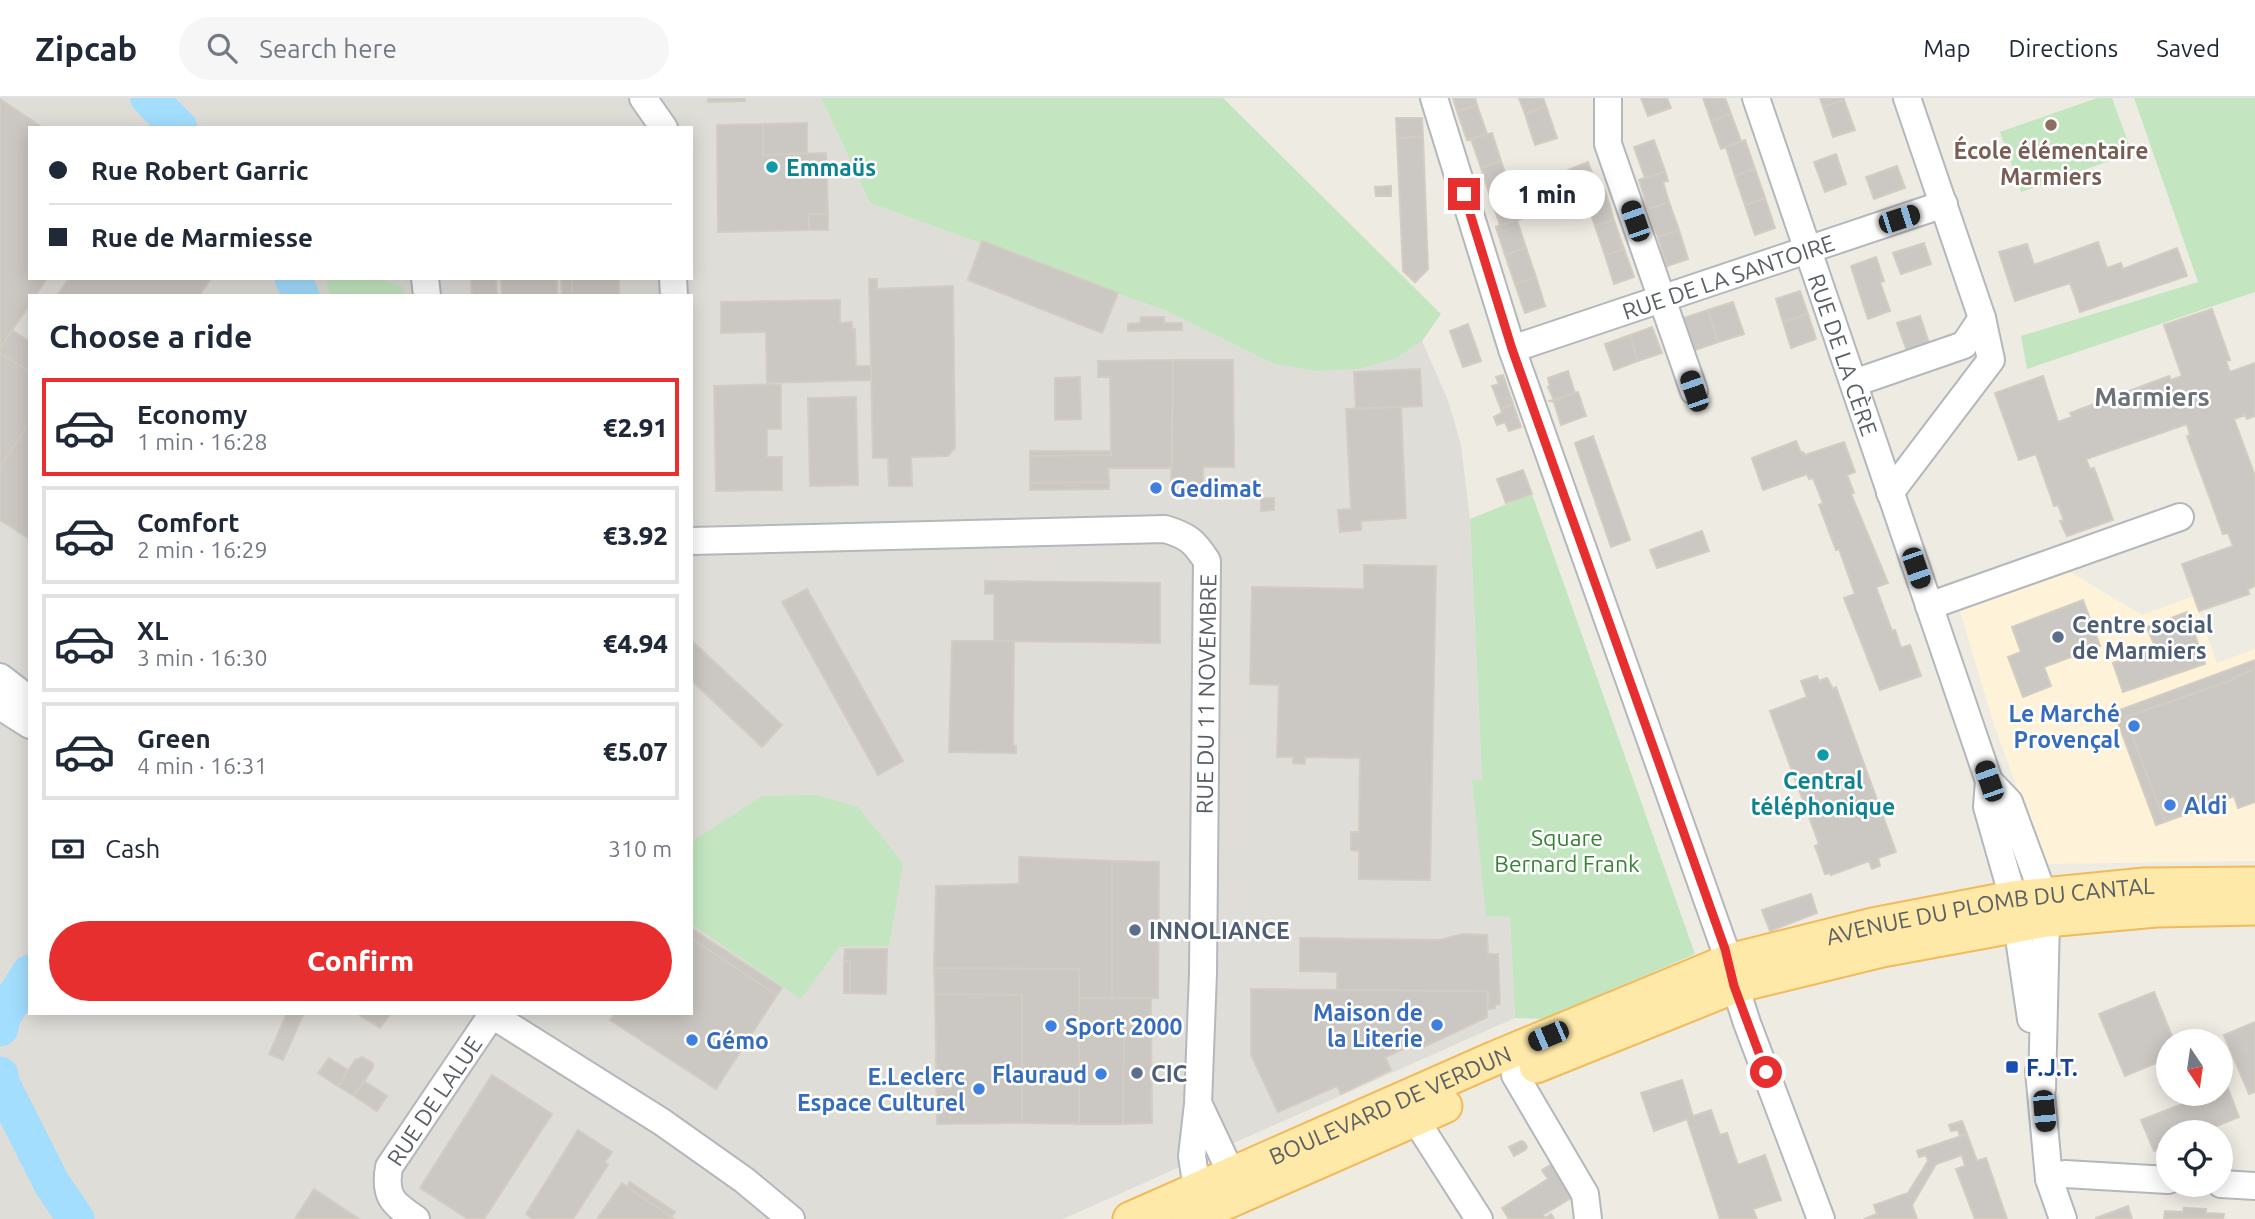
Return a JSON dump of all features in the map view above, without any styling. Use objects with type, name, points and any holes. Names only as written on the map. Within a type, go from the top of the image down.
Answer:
[{"type":"main road","name":"AVENUE DU PLOMB DU CANTAL","points":[[1732,973],[1873,925],[2030,909],[2146,885],[2255,884]]},
{"type":"main road","name":"AVENUE DU PLOMB DU CANTAL","points":[[2030,909],[2255,908]]},
{"type":"main road","name":"BOULEVARD DE VERDUN","points":[[1130,1219],[1209,1196],[1415,1119],[1732,973]]},
{"type":"main road","name":"BOULEVARD DE VERDUN","points":[[1209,1196],[1732,973]]},
{"type":"street","points":[[643,98],[663,126]]},
{"type":"street","points":[[1434,98],[1512,349],[1821,1219]]},
{"type":"street","points":[[1608,98],[1608,144],[1694,391]]},
{"type":"street","name":"RUE DE LA CÈRE","points":[[1756,98],[1989,781],[2009,802],[2030,909]]},
{"type":"street","points":[[1891,492],[1991,360],[1982,318],[1907,98]]},
{"type":"street","name":"RUE DE LA SANTOIRE","points":[[1512,349],[1944,204]]},
{"type":"street","points":[[1854,383],[1964,345],[1982,318]]},
{"type":"street","points":[[1929,606],[2180,517]]},
{"type":"street","name":"RUE DU 11 NOVEMBRE","points":[[693,541],[1165,529],[1186,536],[1197,546],[1207,561],[1203,973],[1198,1104],[1192,1156],[1209,1196]]},
{"type":"street","points":[[0,677],[28,698]]},
{"type":"street","points":[[0,706],[28,724]]},
{"type":"street","points":[[2030,909],[2049,1179],[2063,1219]]},
{"type":"street","name":"RUE DE LALUE","points":[[416,1219],[391,1197],[386,1185],[389,1167],[481,1015]]},
{"type":"street","points":[[484,1015],[662,1122],[744,1180],[791,1219]]},
{"type":"street","points":[[1515,1074],[1585,1194],[1588,1219]]},
{"type":"street","name":"RUE DU 11 NOVEMBRE","points":[[1198,1104],[1209,1196]]},
{"type":"street","points":[[1415,1119],[1479,1219]]},
{"type":"street","points":[[2049,1179],[2065,1174],[2156,1179]]},
{"type":"street","points":[[2233,1185],[2255,1186]]},
{"type":"shaded area","points":[[0,98],[821,98],[870,203],[1166,311],[1272,363],[1397,358],[1422,341],[1448,400],[1461,445],[1470,519],[1482,781],[1472,780],[1487,916],[1510,917],[1515,1018],[1063,1219],[0,1219]]},
{"type":"shaded area","points":[[2070,572],[2142,615],[2193,596],[2217,663],[2255,649],[2255,861],[2045,864],[1993,722],[1960,611]]},
{"type":"green space","points":[[821,98],[1223,98],[1441,314],[1422,341],[1397,358],[1358,369],[1316,371],[1272,363],[1166,311],[870,203]]},
{"type":"green space","points":[[2097,98],[2112,98],[2132,153],[2021,192],[2000,132]]},
{"type":"green space","points":[[2134,98],[2255,98],[2255,292],[2027,369],[2021,336],[2198,282]]},
{"type":"green space","points":[[383,280],[404,288],[405,294],[330,294],[326,282]]},
{"type":"green space","name":"Square Bernard Frank","points":[[1532,494],[1695,954],[1544,1019],[1515,1018],[1510,917],[1486,916],[1472,780],[1482,780],[1470,519]]},
{"type":"green space","points":[[817,795],[858,807],[903,863],[889,946],[839,947],[801,999],[693,925],[693,841],[762,796]]},
{"type":"building","points":[[708,98],[744,98],[745,101],[708,102]]},
{"type":"building","points":[[1453,98],[1475,98],[1477,105],[1457,111]]},
{"type":"building","points":[[1519,98],[1543,98],[1546,106],[1525,114]]},
{"type":"building","points":[[1641,98],[1667,98],[1671,108],[1648,116]]},
{"type":"building","points":[[1703,98],[1725,98],[1731,114],[1711,121]]},
{"type":"building","points":[[1820,98],[1844,98],[1844,100],[1823,107]]},
{"type":"building","points":[[0,99],[40,126],[28,126],[28,280],[46,280],[36,294],[28,294],[28,307],[0,348]]},
{"type":"building","points":[[1844,100],[1855,130],[1833,137],[1823,107]]},
{"type":"building","points":[[1477,105],[1487,134],[1467,140],[1457,111]]},
{"type":"building","points":[[1546,106],[1557,138],[1535,145],[1525,114]]},
{"type":"building","points":[[1731,114],[1741,141],[1721,149],[1711,121]]},
{"type":"building","points":[[1396,118],[1422,118],[1423,137],[1397,138]]},
{"type":"building","points":[[807,123],[807,153],[763,155],[763,124]]},
{"type":"building","name":"Emmaüs","points":[[763,124],[763,155],[826,153],[828,214],[809,214],[809,230],[718,232],[717,125]]},
{"type":"building","points":[[1492,133],[1501,161],[1481,168],[1471,139]]},
{"type":"building","points":[[1423,137],[1428,269],[1415,282],[1403,271],[1397,138]]},
{"type":"building","points":[[1654,140],[1665,171],[1645,178],[1634,147]]},
{"type":"building","points":[[1745,140],[1755,169],[1735,176],[1726,147]]},
{"type":"building","points":[[1836,154],[1846,184],[1825,192],[1814,162]]},
{"type":"building","points":[[1501,161],[1511,190],[1490,196],[1481,168]]},
{"type":"building","points":[[1588,162],[1599,192],[1578,200],[1568,170]]},
{"type":"building","points":[[1897,166],[1905,188],[1874,199],[1866,177]]},
{"type":"building","points":[[1755,169],[1765,198],[1745,205],[1735,176]]},
{"type":"building","points":[[1665,171],[1668,181],[1663,182],[1669,202],[1648,209],[1639,180]]},
{"type":"building","points":[[1391,186],[1391,196],[1376,196],[1375,187]]},
{"type":"building","points":[[1511,190],[1521,219],[1500,225],[1490,196]]},
{"type":"building","points":[[1605,190],[1614,220],[1595,226],[1585,197]]},
{"type":"building","points":[[1765,198],[1775,228],[1755,235],[1745,205]]},
{"type":"building","points":[[1669,202],[1679,230],[1658,237],[1648,209]]},
{"type":"building","points":[[809,214],[828,214],[828,230],[809,230]]},
{"type":"building","points":[[1517,220],[1526,248],[1505,255],[1496,227]]},
{"type":"building","points":[[1614,220],[1624,249],[1605,255],[1595,226]]},
{"type":"building","points":[[1679,230],[1688,259],[1667,266],[1658,237]]},
{"type":"building","points":[[982,241],[1118,293],[1102,333],[968,280]]},
{"type":"building","points":[[2098,242],[2107,268],[2121,263],[2123,269],[2177,248],[2187,276],[2080,312],[2070,283],[2015,301],[1999,252],[2027,244],[2034,265]]},
{"type":"building","points":[[1924,243],[1931,264],[1901,274],[1893,253]]},
{"type":"building","points":[[1526,248],[1536,277],[1515,284],[1505,255]]},
{"type":"building","points":[[1624,249],[1634,277],[1614,284],[1605,255]]},
{"type":"building","points":[[1876,257],[1884,281],[1880,282],[1890,311],[1868,319],[1851,266]]},
{"type":"building","points":[[1536,277],[1545,306],[1525,313],[1515,284]]},
{"type":"building","points":[[869,279],[877,279],[877,289],[953,286],[955,448],[948,456],[911,457],[912,486],[889,486],[888,458],[873,458]]},
{"type":"building","points":[[68,280],[210,280],[200,294],[58,294]]},
{"type":"building","points":[[471,280],[496,280],[497,294],[472,294]]},
{"type":"building","points":[[501,280],[557,280],[557,294],[502,294]]},
{"type":"building","points":[[561,280],[572,280],[572,294],[562,294]]},
{"type":"building","points":[[572,280],[619,280],[619,294],[572,294]]},
{"type":"building","points":[[1800,291],[1808,314],[1783,322],[1776,299]]},
{"type":"building","points":[[840,300],[840,323],[852,322],[852,329],[855,329],[856,366],[871,366],[871,380],[767,383],[766,332],[721,333],[721,302]]},
{"type":"building","points":[[1733,302],[1744,334],[1718,342],[1708,310]]},
{"type":"building","points":[[2212,309],[2230,360],[2226,361],[2230,372],[2255,363],[2255,416],[2247,419],[2245,415],[2234,419],[2255,476],[2255,586],[2248,589],[2249,594],[2199,611],[2182,564],[2233,546],[2228,533],[2223,534],[2187,436],[2190,435],[2187,424],[2086,459],[2090,469],[2094,468],[2113,520],[2067,536],[2060,521],[2064,520],[2058,505],[2054,506],[2036,454],[2019,460],[1995,393],[2043,376],[2058,422],[2072,417],[2070,413],[2169,376],[2171,380],[2182,376],[2164,325]]},
{"type":"building","points":[[1708,310],[1718,342],[1695,350],[1684,318]]},
{"type":"building","points":[[1808,314],[1816,339],[1791,348],[1783,322]]},
{"type":"building","points":[[1920,316],[1930,346],[1908,354],[1897,323]]},
{"type":"building","points":[[1141,317],[1164,317],[1164,323],[1182,323],[1182,330],[1128,331],[1128,324],[1140,323]]},
{"type":"building","points":[[1468,324],[1481,361],[1463,367],[1450,331]]},
{"type":"building","points":[[1652,327],[1662,353],[1638,361],[1630,335]]},
{"type":"building","points":[[12,330],[28,341],[28,371],[0,353],[0,348]]},
{"type":"building","points":[[1630,335],[1638,361],[1614,370],[1605,344]]},
{"type":"building","points":[[0,353],[28,371],[28,425],[0,467]]},
{"type":"building","points":[[1173,360],[1172,468],[1108,468],[1109,482],[1030,483],[1030,456],[1111,455],[1110,377],[1098,377],[1098,361]]},
{"type":"building","points":[[1173,360],[1233,360],[1234,467],[1203,467],[1203,488],[1171,488]]},
{"type":"building","points":[[1420,369],[1422,406],[1356,409],[1354,372]]},
{"type":"building","points":[[1568,371],[1575,393],[1554,400],[1548,387],[1548,378]]},
{"type":"building","points":[[1503,375],[1513,404],[1501,409],[1492,386],[1499,384],[1496,377]]},
{"type":"building","points":[[1080,377],[1081,419],[1055,420],[1055,378]]},
{"type":"building","points":[[781,384],[781,429],[767,429],[767,457],[782,457],[782,490],[716,491],[714,386]]},
{"type":"building","points":[[1578,392],[1586,416],[1561,425],[1554,402],[1550,401]]},
{"type":"building","points":[[856,397],[858,485],[810,486],[808,398]]},
{"type":"building","points":[[1513,404],[1521,427],[1509,431],[1505,422],[1497,425],[1494,417],[1502,413],[1501,409]]},
{"type":"building","points":[[1401,407],[1406,518],[1361,521],[1361,530],[1340,532],[1338,510],[1351,509],[1346,409]]},
{"type":"building","points":[[28,425],[28,538],[0,520],[0,467]]},
{"type":"building","points":[[1593,436],[1630,540],[1611,547],[1575,443]]},
{"type":"building","points":[[1796,441],[1801,453],[1805,455],[1844,442],[1855,472],[1847,475],[1854,493],[1851,494],[1888,583],[1876,587],[1892,631],[1895,630],[1901,648],[1910,645],[1921,676],[1880,690],[1844,598],[1855,594],[1819,505],[1823,503],[1813,478],[1809,479],[1807,474],[1763,490],[1752,458]]},
{"type":"building","points":[[1030,451],[1111,451],[1111,455],[1030,456]]},
{"type":"building","points":[[1523,470],[1532,494],[1506,503],[1497,479]]},
{"type":"building","points":[[1109,482],[1109,489],[1030,490],[1030,483]]},
{"type":"building","points":[[1261,498],[1274,498],[1274,510],[1261,511]]},
{"type":"building","points":[[1702,531],[1709,551],[1657,568],[1650,550]]},
{"type":"building","points":[[1364,565],[1436,566],[1430,880],[1359,879],[1359,851],[1351,850],[1351,832],[1359,832],[1360,758],[1305,757],[1305,764],[1293,763],[1293,757],[1277,757],[1279,685],[1250,684],[1252,587],[1364,589]]},
{"type":"building","points":[[985,581],[1160,583],[1160,643],[994,641],[994,594],[985,594]]},
{"type":"building","points":[[807,589],[903,761],[878,775],[782,602]]},
{"type":"building","points":[[2083,600],[2100,646],[2044,667],[2051,686],[2023,697],[2008,657],[2021,652],[2012,627]]},
{"type":"building","points":[[2187,612],[2205,664],[2123,692],[2113,663],[2155,647],[2147,627]]},
{"type":"building","points":[[952,641],[1014,641],[1013,745],[1016,746],[1016,753],[949,752]]},
{"type":"building","points":[[693,642],[782,725],[762,747],[693,682]]},
{"type":"building","points":[[2255,660],[2255,669],[2232,678],[2233,680],[2125,717],[2165,822],[2156,825],[2114,712]]},
{"type":"building","points":[[2255,669],[2255,802],[2238,808],[2234,796],[2165,822],[2125,717],[2233,680],[2232,678]]},
{"type":"building","name":"Central téléphonique","points":[[1817,676],[1819,681],[1827,678],[1833,689],[1836,687],[1896,852],[1878,858],[1880,866],[1872,869],[1869,861],[1831,875],[1825,874],[1815,846],[1819,844],[1770,711],[1807,697],[1801,681]]},
{"type":"building","points":[[1019,857],[1112,861],[1112,998],[1079,998],[1079,969],[934,968],[936,886],[1019,884]]},
{"type":"building","name":"INNOLIANCE","points":[[1112,861],[1159,862],[1158,998],[1112,998]]},
{"type":"building","points":[[1811,894],[1817,913],[1770,931],[1762,910]]},
{"type":"building","points":[[693,929],[782,988],[777,995],[693,939]]},
{"type":"building","points":[[1463,934],[1487,935],[1488,954],[1498,954],[1500,1004],[1495,1005],[1495,1008],[1489,1009],[1488,991],[1337,990],[1337,972],[1300,971],[1300,938],[1439,940]]},
{"type":"building","points":[[693,939],[777,995],[716,1089],[610,1020],[614,1015],[693,1015]]},
{"type":"building","points":[[845,949],[887,949],[886,994],[850,993],[850,961],[844,961]]},
{"type":"building","points":[[844,961],[850,961],[850,993],[844,993]]},
{"type":"building","name":"Sport 2000","points":[[934,968],[1079,969],[1079,1124],[1022,1123],[1022,995],[935,994]]},
{"type":"building","points":[[1251,989],[1487,991],[1487,1017],[1424,1047],[1421,1041],[1385,1057],[1391,1070],[1341,1094],[1337,1086],[1278,1112],[1251,1055]]},
{"type":"building","points":[[2154,992],[2169,1029],[2156,1029],[2156,1063],[2125,1076],[2099,1014]]},
{"type":"building","name":"E.Leclerc Espace Culturel","points":[[935,994],[1022,995],[1022,1123],[937,1124]]},
{"type":"building","name":"Flauraud","points":[[1079,998],[1151,998],[1151,1023],[1124,1024],[1123,1124],[1079,1124]]},
{"type":"building","points":[[286,1015],[303,1015],[283,1060],[269,1054]]},
{"type":"building","points":[[359,1015],[390,1015],[380,1028]]},
{"type":"building","points":[[2255,1022],[2255,1092],[2249,1094],[2233,1056],[2233,1031]]},
{"type":"building","name":"CIC","points":[[1151,1023],[1152,1123],[1123,1124],[1124,1024]]},
{"type":"building","points":[[362,1057],[373,1063],[373,1068],[354,1096],[338,1086],[355,1060]]},
{"type":"building","points":[[329,1058],[348,1070],[338,1086],[318,1073]]},
{"type":"building","points":[[492,1075],[552,1114],[484,1219],[468,1219],[420,1188]]},
{"type":"building","points":[[1682,1080],[1693,1116],[1711,1110],[1720,1135],[1727,1133],[1738,1165],[1765,1155],[1781,1200],[1753,1209],[1757,1219],[1720,1219],[1687,1119],[1654,1131],[1641,1093]]},
{"type":"building","points":[[364,1081],[387,1096],[377,1111],[354,1096]]},
{"type":"building","points":[[2233,1102],[2239,1117],[2232,1120],[2156,1120],[2154,1151],[2141,1120],[2177,1106],[2233,1106]]},
{"type":"building","points":[[1962,1121],[1967,1134],[1960,1136],[1958,1130],[1951,1131],[1949,1125]]},
{"type":"building","points":[[578,1130],[612,1152],[605,1162],[608,1165],[573,1219],[533,1219],[526,1214]]},
{"type":"building","points":[[1967,1134],[1977,1161],[1986,1158],[2007,1219],[1975,1219],[1956,1169],[1965,1166],[1962,1155],[1936,1164],[1912,1205],[1917,1219],[1864,1219],[1877,1214],[1874,1205],[1908,1193],[1928,1161],[1926,1155],[1919,1157],[1917,1151]]},
{"type":"building","points":[[1521,1141],[1527,1147],[1514,1156],[1509,1147]]},
{"type":"building","points":[[1555,1162],[1576,1195],[1543,1215],[1545,1218],[1551,1214],[1554,1219],[1509,1219],[1502,1208],[1548,1179],[1542,1170]]},
{"type":"building","points":[[630,1182],[675,1212],[671,1217],[627,1187]]},
{"type":"building","points":[[622,1183],[627,1187],[674,1219],[597,1219]]},
{"type":"building","points":[[314,1189],[359,1219],[295,1219]]},
{"type":"building","points":[[2128,1206],[2132,1219],[2096,1219],[2096,1218]]},
{"type":"building","points":[[2184,1208],[2206,1209],[2206,1213],[2224,1214],[2223,1219],[2164,1219],[2165,1211],[2183,1212]]},
{"type":"waterway","points":[[149,98],[177,126]]},
{"type":"waterway","points":[[294,280],[300,294]]},
{"type":"waterway","points":[[0,1028],[2,1017],[28,976]]},
{"type":"waterway","points":[[0,1075],[1,1083],[52,1184],[76,1219]]},
{"type":"place","name":"École élémentaire Marmiers","points":[[2051,125]]},
{"type":"place","name":"Emmaüs","points":[[772,167]]},
{"type":"place","name":"Gedimat","points":[[1156,488]]},
{"type":"place","name":"Centre social de Marmiers","points":[[2058,637]]},
{"type":"place","name":"Le Marché Provençal","points":[[2134,726]]},
{"type":"place","name":"Central téléphonique","points":[[1823,755]]},
{"type":"place","name":"Aldi","points":[[2170,805]]},
{"type":"place","name":"INNOLIANCE","points":[[1135,930]]},
{"type":"place","name":"Maison de la Literie","points":[[1437,1025]]},
{"type":"place","name":"Sport 2000","points":[[1051,1026]]},
{"type":"place","name":"Gémo","points":[[692,1040]]},
{"type":"place","name":"F.J.T.","points":[[2012,1067]]},
{"type":"place","name":"CIC","points":[[1137,1073]]},
{"type":"place","name":"Flauraud","points":[[1101,1074]]},
{"type":"place","name":"E.Leclerc Espace Culturel","points":[[979,1089]]},
{"type":"district","name":"Marmiers","points":[[2152,396]]},
{"type":"route","points":[[1464,194],[1512,349],[1766,1072]]}]
